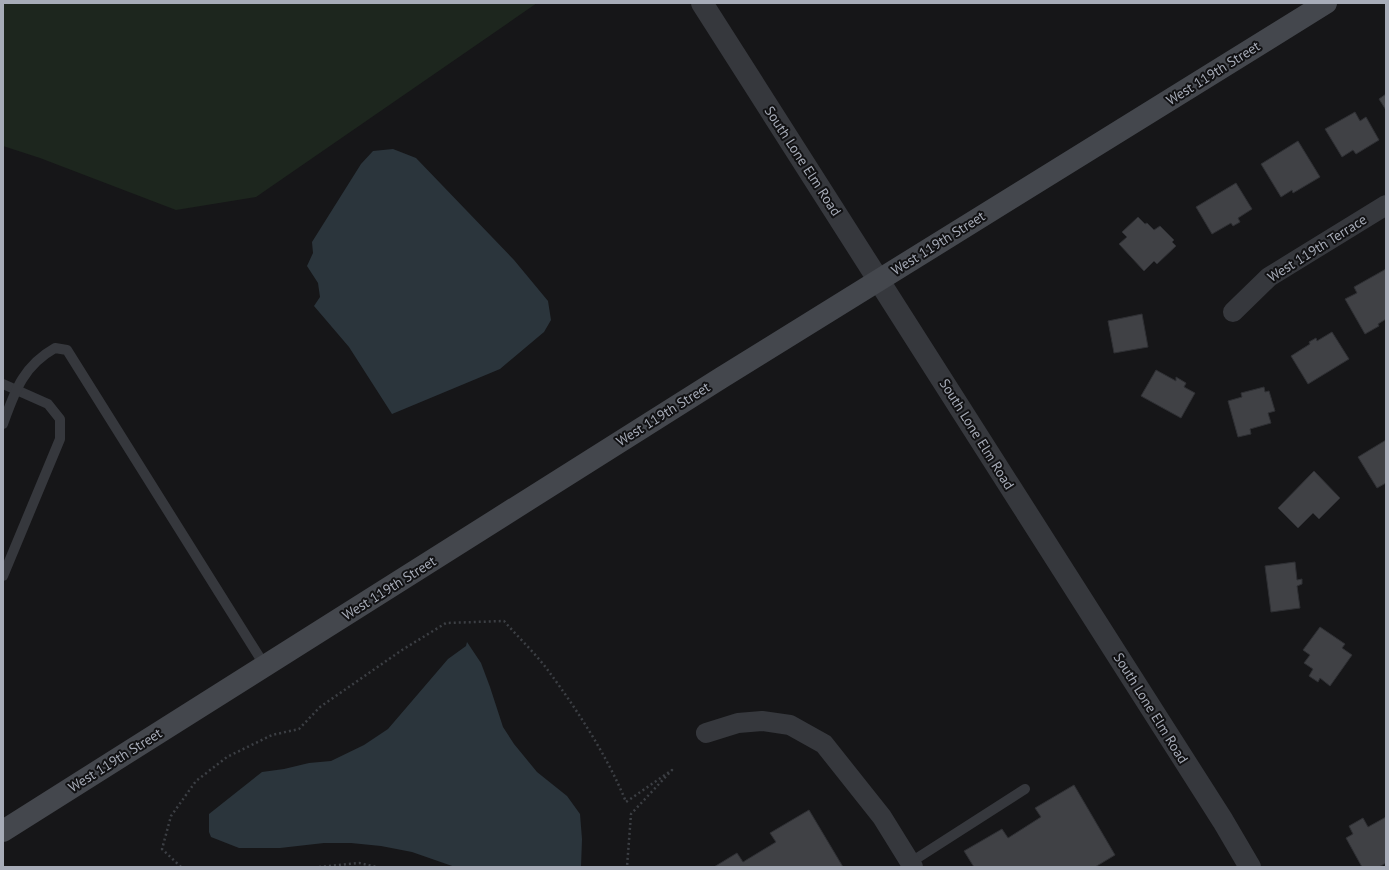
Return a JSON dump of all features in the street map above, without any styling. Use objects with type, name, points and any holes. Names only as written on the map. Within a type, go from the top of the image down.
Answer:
[{"type":"main road","name":"West 119th Street","points":[[3,831],[879,279],[1326,3]]},
{"type":"street","name":"South Lone Elm Road","points":[[702,3],[1219,815],[1250,867]]},
{"type":"street","name":"West 119th Terrace","points":[[1233,312],[1269,277],[1386,205]]},
{"type":"street","points":[[706,733],[738,722],[762,721],[790,725],[824,744],[882,817],[909,865]]},
{"type":"lane","points":[[3,424],[15,389],[30,368],[43,354],[55,348],[67,350],[265,666]]},
{"type":"lane","points":[[3,384],[48,404],[60,419],[60,440],[3,576]]},
{"type":"lane","points":[[909,865],[1024,789]]},
{"type":"path","points":[[181,867],[162,849],[171,816],[196,781],[227,757],[272,735],[299,729],[320,707],[402,650],[446,623],[504,621],[546,668],[584,724],[619,785],[626,802],[672,770],[631,814],[627,867]]},
{"type":"path","points":[[319,867],[359,863],[376,867]]},
{"type":"shaded area","points":[[3,3],[537,3],[256,197],[176,210],[40,158],[3,146]]},
{"type":"shaded area","points":[[393,149],[416,158],[514,260],[548,301],[551,320],[544,332],[500,369],[392,414],[349,347],[314,306],[320,297],[318,283],[307,266],[313,253],[312,242],[361,164],[373,151]]},
{"type":"shaded area","points":[[467,642],[481,663],[503,727],[514,744],[537,772],[567,796],[580,814],[582,839],[581,867],[455,867],[412,852],[381,846],[351,843],[324,843],[280,848],[239,848],[211,837],[209,832],[209,814],[262,772],[309,763],[331,761],[364,745],[388,729],[448,659],[466,646]]},
{"type":"building","points":[[1386,94],[1386,110],[1379,99]]},
{"type":"building","points":[[1355,112],[1360,121],[1366,117],[1379,140],[1356,154],[1353,150],[1342,157],[1325,129]]},
{"type":"building","points":[[1298,141],[1320,177],[1293,193],[1292,190],[1281,197],[1261,164]]},
{"type":"building","points":[[1236,183],[1252,209],[1238,218],[1240,222],[1233,226],[1231,223],[1212,234],[1196,207]]},
{"type":"building","points":[[1138,217],[1154,230],[1160,226],[1174,240],[1172,242],[1176,246],[1157,264],[1154,261],[1144,271],[1119,244],[1127,237],[1122,232]]},
{"type":"building","points":[[1386,269],[1386,319],[1378,324],[1379,326],[1365,334],[1345,299],[1357,293],[1354,287]]},
{"type":"building","points":[[1142,314],[1148,347],[1114,353],[1108,321]]},
{"type":"building","points":[[1332,332],[1349,359],[1308,384],[1291,356],[1310,344],[1309,342],[1316,338],[1317,341]]},
{"type":"building","points":[[1156,370],[1176,381],[1176,377],[1186,383],[1184,387],[1195,393],[1181,418],[1141,396]]},
{"type":"building","points":[[1264,387],[1265,392],[1269,391],[1275,411],[1268,413],[1271,423],[1250,429],[1251,434],[1238,437],[1228,401],[1242,397],[1241,393]]},
{"type":"building","points":[[1386,440],[1386,483],[1377,488],[1358,457]]},
{"type":"building","points":[[1314,471],[1340,498],[1319,519],[1313,513],[1298,528],[1278,508]]},
{"type":"building","points":[[1295,562],[1297,580],[1302,579],[1302,584],[1297,586],[1300,608],[1271,612],[1265,566]]},
{"type":"building","points":[[1320,627],[1345,644],[1342,648],[1352,655],[1330,686],[1320,678],[1318,682],[1309,676],[1313,669],[1304,663],[1310,655],[1303,650]]},
{"type":"building","points":[[1074,785],[1115,855],[1095,867],[974,867],[964,851],[1002,829],[1008,838],[1041,817],[1035,808]]},
{"type":"building","points":[[809,810],[843,867],[714,867],[737,853],[743,862],[776,842],[770,833]]},
{"type":"building","points":[[1386,817],[1386,863],[1379,867],[1362,867],[1346,838],[1353,834],[1349,826],[1363,818],[1368,827]]}]
